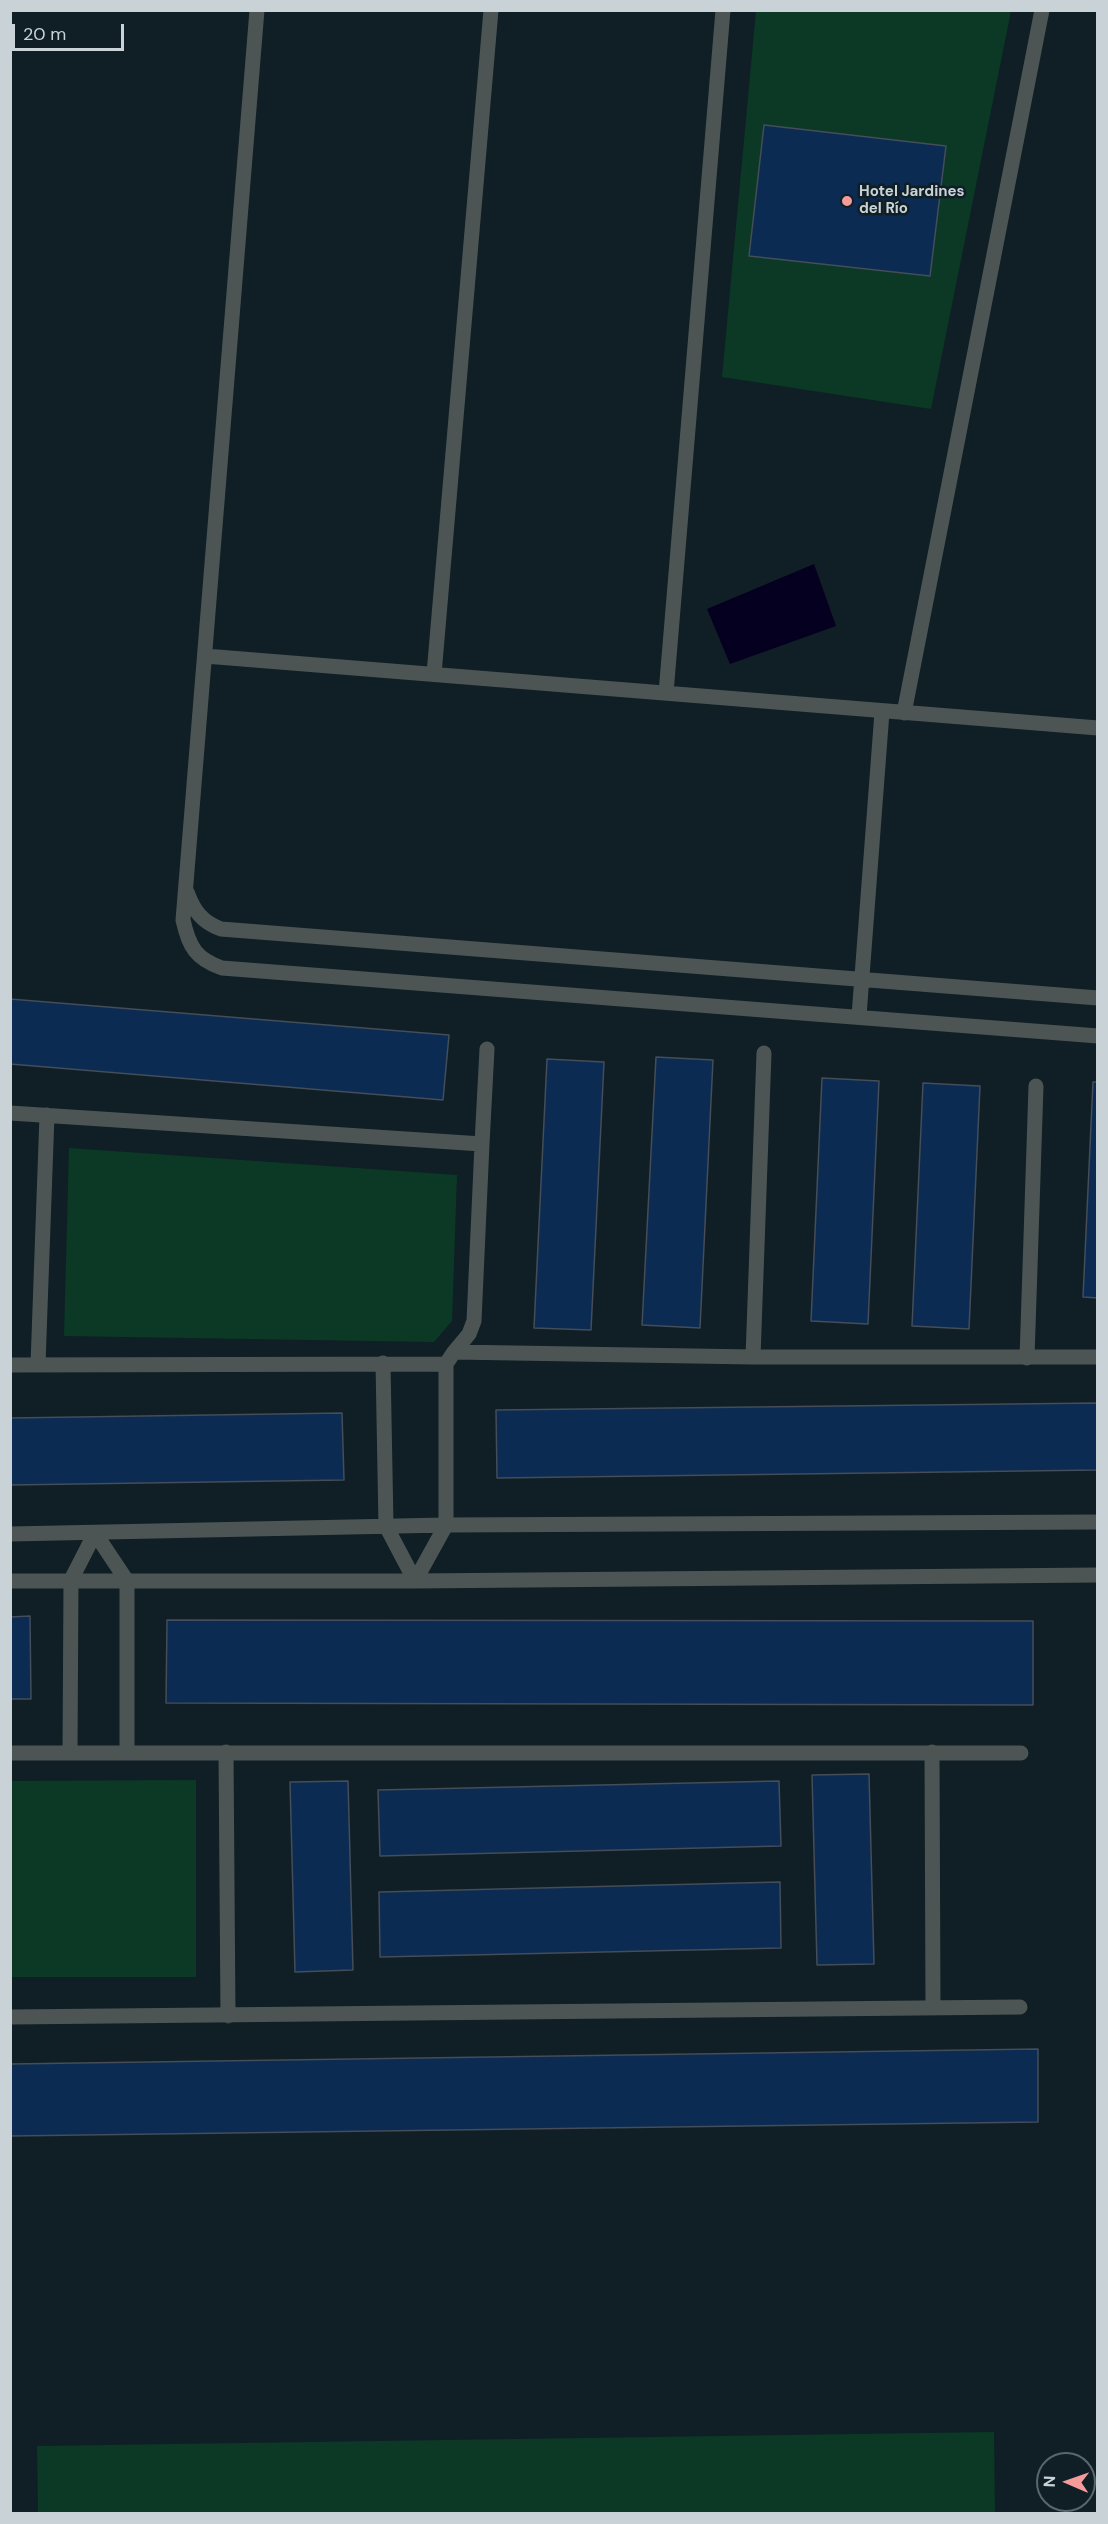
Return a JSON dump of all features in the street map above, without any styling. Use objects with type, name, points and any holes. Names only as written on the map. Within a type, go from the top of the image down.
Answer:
[{"type":"street","points":[[257,10],[185,889],[183,920],[186,936],[193,950],[207,963],[222,968],[1098,1036]]},
{"type":"street","points":[[434,675],[491,10]]},
{"type":"street","points":[[666,693],[723,10]]},
{"type":"street","points":[[904,713],[1042,10]]},
{"type":"street","points":[[205,656],[1098,728]]},
{"type":"street","points":[[859,1016],[882,712]]},
{"type":"street","points":[[185,889],[193,908],[208,925],[221,929],[1098,998]]},
{"type":"street","points":[[415,1581],[446,1525],[450,1358],[469,1334],[474,1321],[487,1049]]},
{"type":"street","points":[[753,1357],[764,1053]]},
{"type":"street","points":[[1028,1358],[1036,1086]]},
{"type":"street","points":[[10,1113],[482,1144]]},
{"type":"street","points":[[38,1364],[47,1115]]},
{"type":"street","points":[[10,1365],[384,1363],[450,1358],[1098,1358]]},
{"type":"street","points":[[384,1363],[386,1526],[415,1581]]},
{"type":"street","points":[[10,1534],[446,1525],[1098,1522]]},
{"type":"street","points":[[70,1753],[71,1580],[95,1533]]},
{"type":"street","points":[[95,1533],[127,1581],[127,1753]]},
{"type":"street","points":[[10,1581],[415,1581],[1098,1575]]},
{"type":"street","points":[[226,1752],[228,2016]]},
{"type":"street","points":[[932,1752],[933,2008]]},
{"type":"street","points":[[10,1753],[1021,1753]]},
{"type":"street","points":[[10,2018],[1020,2007]]},
{"type":"green space","points":[[756,11],[1011,11],[931,409],[722,377]]},
{"type":"green space","points":[[69,1148],[457,1175],[452,1321],[434,1342],[64,1336]]},
{"type":"green space","points":[[196,1780],[196,1977],[11,1977],[11,1781]]},
{"type":"green space","points":[[994,2432],[995,2513],[38,2513],[37,2446]]},
{"type":"shaded area","points":[[814,564],[836,626],[730,664],[707,609]]},
{"type":"building","name":"Hotel Jardines del Río","points":[[764,125],[946,146],[930,276],[749,256]]},
{"type":"building","points":[[10,999],[449,1035],[443,1100],[10,1064]]},
{"type":"building","points":[[656,1057],[713,1060],[700,1328],[642,1325]]},
{"type":"building","points":[[547,1059],[604,1062],[591,1330],[534,1328]]},
{"type":"building","points":[[822,1078],[879,1081],[868,1324],[811,1321]]},
{"type":"building","points":[[1093,1082],[1098,1082],[1098,1298],[1083,1297]]},
{"type":"building","points":[[923,1083],[980,1086],[969,1329],[912,1326]]},
{"type":"building","points":[[1098,1403],[1098,1470],[497,1478],[496,1410]]},
{"type":"building","points":[[342,1413],[344,1480],[10,1485],[10,1418]]},
{"type":"building","points":[[30,1616],[31,1699],[10,1699],[10,1617]]},
{"type":"building","points":[[167,1620],[1033,1621],[1033,1705],[166,1703]]},
{"type":"building","points":[[869,1774],[874,1964],[817,1965],[812,1775]]},
{"type":"building","points":[[348,1781],[353,1970],[295,1972],[290,1782]]},
{"type":"building","points":[[779,1781],[781,1846],[380,1856],[378,1790]]},
{"type":"building","points":[[780,1882],[781,1948],[380,1957],[379,1892]]},
{"type":"building","points":[[1038,2049],[1038,2122],[10,2136],[10,2064]]},
{"type":"place","name":"Hotel Jardines del Río","points":[[847,201]]}]
